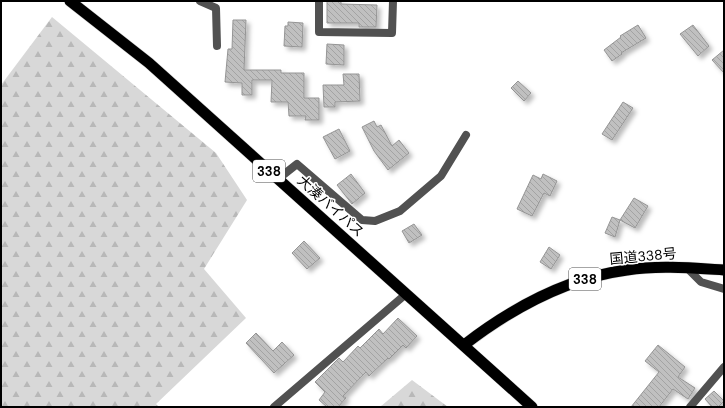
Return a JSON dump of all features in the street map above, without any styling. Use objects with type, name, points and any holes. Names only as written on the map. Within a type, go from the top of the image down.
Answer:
[{"type":"highway","name":"大湊バイパス","points":[[70,1],[149,63],[532,407]]},
{"type":"highway","name":"国道338号","points":[[464,346],[480,333],[538,296],[583,279],[628,270],[687,268],[724,270]]},
{"type":"street","points":[[200,1],[216,8],[218,46]]},
{"type":"street","points":[[319,1],[319,32],[392,33],[393,1]]},
{"type":"street","points":[[278,179],[297,164],[362,220],[375,221],[400,211],[441,176],[466,135]]},
{"type":"street","points":[[687,268],[701,282],[724,289]]},
{"type":"street","points":[[274,407],[406,294]]},
{"type":"street","points":[[690,407],[724,367]]},
{"type":"green space","points":[[52,17],[216,153],[247,200],[204,269],[246,318],[156,404],[159,407],[1,407],[1,85]]},
{"type":"green space","points":[[412,380],[448,407],[380,407]]},
{"type":"building","points":[[327,1],[341,1],[341,4],[377,5],[376,27],[359,27],[359,23],[327,23]]},
{"type":"building","points":[[233,20],[246,20],[244,70],[281,70],[281,73],[304,73],[304,98],[319,98],[319,120],[305,120],[306,116],[289,116],[288,102],[271,102],[272,80],[252,80],[252,95],[242,95],[242,83],[225,82],[228,49],[232,49]]},
{"type":"building","points":[[288,22],[303,23],[302,47],[284,46],[285,26],[288,26]]},
{"type":"building","points":[[638,25],[646,38],[621,53],[622,54],[612,61],[604,50],[621,37],[620,36]]},
{"type":"building","points":[[693,25],[709,46],[698,56],[680,34]]},
{"type":"building","points":[[327,44],[344,45],[344,65],[326,64]]},
{"type":"building","points":[[724,50],[724,73],[712,60]]},
{"type":"building","points":[[343,74],[359,74],[360,101],[335,102],[335,107],[324,107],[323,85],[344,85]]},
{"type":"building","points":[[518,81],[531,93],[524,101],[511,88]]},
{"type":"building","points":[[623,102],[633,108],[612,140],[602,134]]},
{"type":"building","points":[[374,121],[377,127],[381,125],[392,146],[399,140],[409,153],[388,170],[374,151],[362,127]]},
{"type":"building","points":[[339,129],[350,151],[335,159],[323,137]]},
{"type":"building","points":[[351,174],[365,193],[352,204],[337,185]]},
{"type":"building","points":[[543,174],[557,181],[550,196],[544,193],[532,216],[517,209],[533,175],[541,179]]},
{"type":"building","points":[[634,198],[648,206],[635,228],[620,220]]},
{"type":"building","points":[[612,217],[620,220],[615,237],[605,233]]},
{"type":"building","points":[[414,224],[422,235],[409,243],[402,231]]},
{"type":"building","points":[[304,241],[320,258],[307,269],[292,253]]},
{"type":"building","points":[[549,247],[560,255],[551,269],[540,262]]},
{"type":"building","points":[[398,318],[417,336],[406,348],[403,345],[369,376],[366,372],[343,396],[346,398],[338,407],[327,407],[319,400],[325,392],[315,382],[339,358],[343,362],[358,346],[360,348],[379,329],[383,334]]},
{"type":"building","points":[[256,333],[273,351],[282,342],[294,355],[274,373],[246,343]]},
{"type":"building","points":[[658,345],[685,367],[678,377],[695,388],[688,399],[673,389],[659,407],[631,407],[659,372],[645,361]]},
{"type":"building","points":[[714,391],[724,401],[718,407],[712,407],[705,399]]}]
